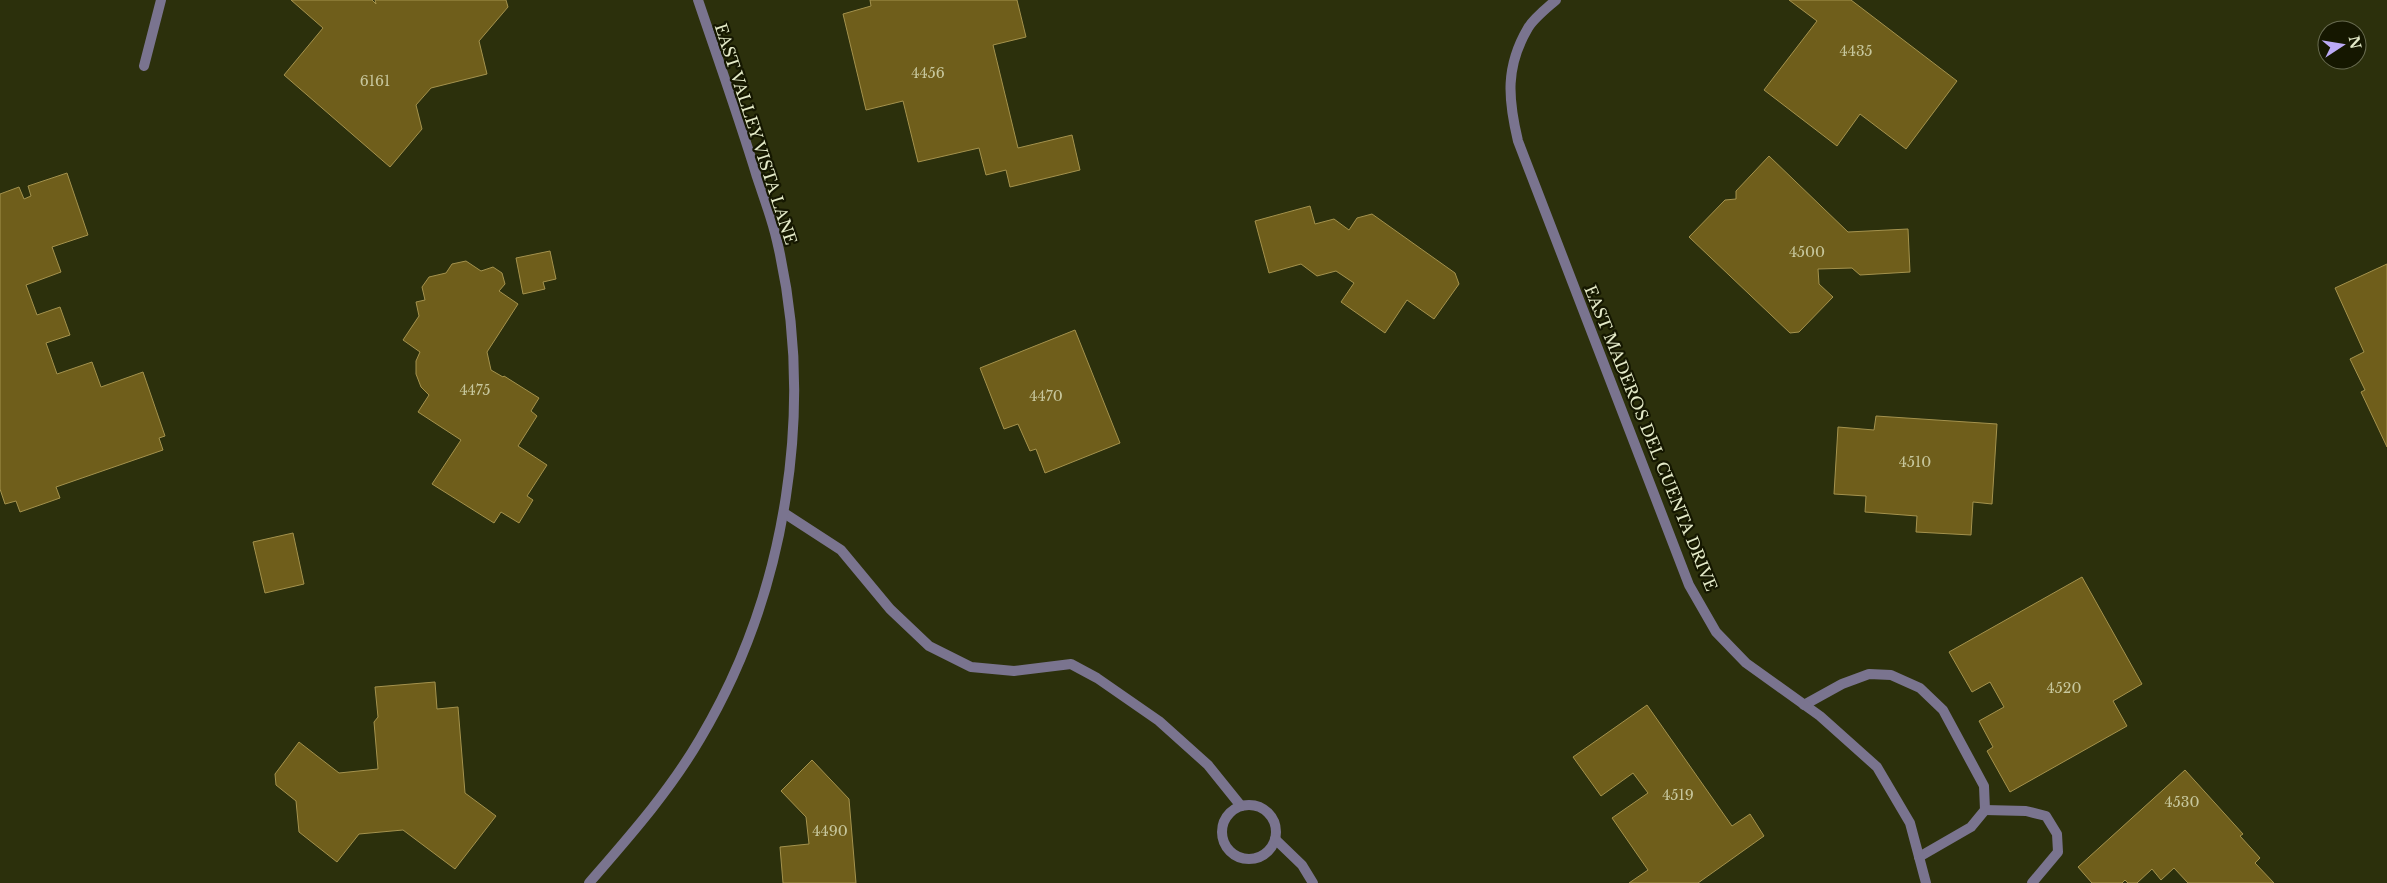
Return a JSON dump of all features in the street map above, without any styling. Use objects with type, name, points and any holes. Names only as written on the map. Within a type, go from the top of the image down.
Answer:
[{"type":"street","points":[[144,66],[161,0]]},
{"type":"street","name":"EAST VALLEY VISTA LANE","points":[[589,883],[663,795],[700,740],[728,687],[748,643],[784,513],[793,437],[789,311],[777,241],[698,0]]},
{"type":"street","name":"EAST MADEROS DEL CUENTA DRIVE","points":[[1556,0],[1529,26],[1512,65],[1510,106],[1518,141],[1689,585],[1716,632],[1746,663],[1820,716],[1877,767],[1910,823],[1926,883]]},
{"type":"street","points":[[784,513],[841,550],[890,609],[929,646],[971,666],[1014,671],[1071,664],[1097,678],[1159,721],[1208,765],[1241,806]]},
{"type":"street","points":[[1804,705],[1842,684],[1869,674],[1891,675],[1920,688],[1943,710],[1984,786],[1985,810],[1971,827],[1919,857]]},
{"type":"street","points":[[1250,805],[1267,812],[1273,820],[1275,839],[1272,847],[1257,858],[1240,858],[1226,848],[1222,832],[1227,816],[1241,806],[1250,805]]},
{"type":"street","points":[[1985,810],[2026,811],[2046,816],[2057,834],[2058,852],[2032,883]]},
{"type":"street","points":[[1275,839],[1302,865],[1313,883]]},
{"type":"building","points":[[291,0],[372,0],[376,4],[375,0],[506,0],[508,7],[479,41],[487,74],[431,88],[416,105],[422,129],[390,167],[284,75],[323,28]]},
{"type":"building","points":[[870,0],[1017,0],[1026,37],[993,45],[1018,148],[1072,135],[1080,170],[1010,187],[1006,170],[986,175],[979,148],[918,162],[903,101],[866,110],[843,14],[871,6]]},
{"type":"building","points":[[1789,0],[1851,0],[1957,81],[1906,149],[1860,114],[1837,146],[1764,90],[1817,21]]},
{"type":"building","points":[[1769,156],[1848,232],[1908,229],[1910,272],[1860,275],[1852,268],[1818,269],[1819,284],[1833,297],[1799,332],[1790,333],[1689,237],[1725,200],[1736,199],[1736,191]]},
{"type":"building","points":[[67,173],[88,235],[52,247],[61,272],[26,285],[37,315],[60,307],[70,335],[46,343],[57,374],[92,362],[101,387],[143,372],[165,436],[159,438],[163,450],[56,487],[60,498],[20,512],[16,501],[5,504],[0,489],[0,194],[19,187],[24,199],[31,196],[28,186]]},
{"type":"building","points":[[1310,206],[1315,224],[1334,219],[1349,230],[1357,218],[1372,214],[1455,273],[1459,284],[1434,319],[1407,300],[1385,333],[1341,302],[1354,283],[1336,271],[1317,276],[1301,264],[1269,273],[1255,221]]},
{"type":"building","points":[[550,251],[556,279],[543,282],[545,289],[523,294],[516,258]]},
{"type":"building","points":[[466,261],[481,271],[493,267],[502,273],[505,284],[499,291],[518,304],[487,352],[491,370],[539,398],[531,411],[537,416],[518,446],[547,465],[527,496],[533,500],[519,523],[501,512],[494,523],[432,484],[461,440],[418,412],[429,395],[421,387],[416,374],[416,361],[420,352],[403,340],[419,316],[416,302],[425,300],[422,287],[429,277],[446,273],[452,264]]},
{"type":"building","points":[[2387,264],[2387,447],[2361,392],[2365,390],[2350,359],[2364,352],[2335,288]]},
{"type":"building","points":[[1075,330],[1120,443],[1045,473],[1036,449],[1030,451],[1018,424],[1004,429],[980,368]]},
{"type":"building","points":[[1876,416],[1997,424],[1992,504],[1973,502],[1971,535],[1916,532],[1917,516],[1865,512],[1866,496],[1834,494],[1838,427],[1874,430]]},
{"type":"building","points":[[293,533],[304,584],[265,593],[253,542]]},
{"type":"building","points":[[2082,577],[2142,684],[2113,701],[2127,726],[2010,792],[1987,751],[1993,747],[1979,721],[2004,707],[1990,682],[1972,692],[1949,652]]},
{"type":"building","points":[[435,682],[437,709],[458,707],[465,793],[496,816],[455,869],[403,830],[359,834],[337,862],[299,832],[296,801],[276,785],[275,774],[299,742],[339,773],[378,769],[374,722],[378,717],[375,687]]},
{"type":"building","points":[[1647,705],[1732,826],[1750,814],[1764,836],[1698,883],[1629,883],[1648,870],[1612,818],[1648,793],[1633,773],[1601,796],[1573,757]]},
{"type":"building","points":[[812,760],[849,799],[856,883],[783,883],[780,847],[809,844],[806,817],[781,791]]},
{"type":"building","points":[[2185,770],[2243,834],[2240,836],[2260,858],[2255,863],[2274,883],[2188,883],[2174,868],[2161,880],[2152,869],[2137,883],[2128,883],[2125,880],[2122,883],[2092,883],[2078,867]]}]
